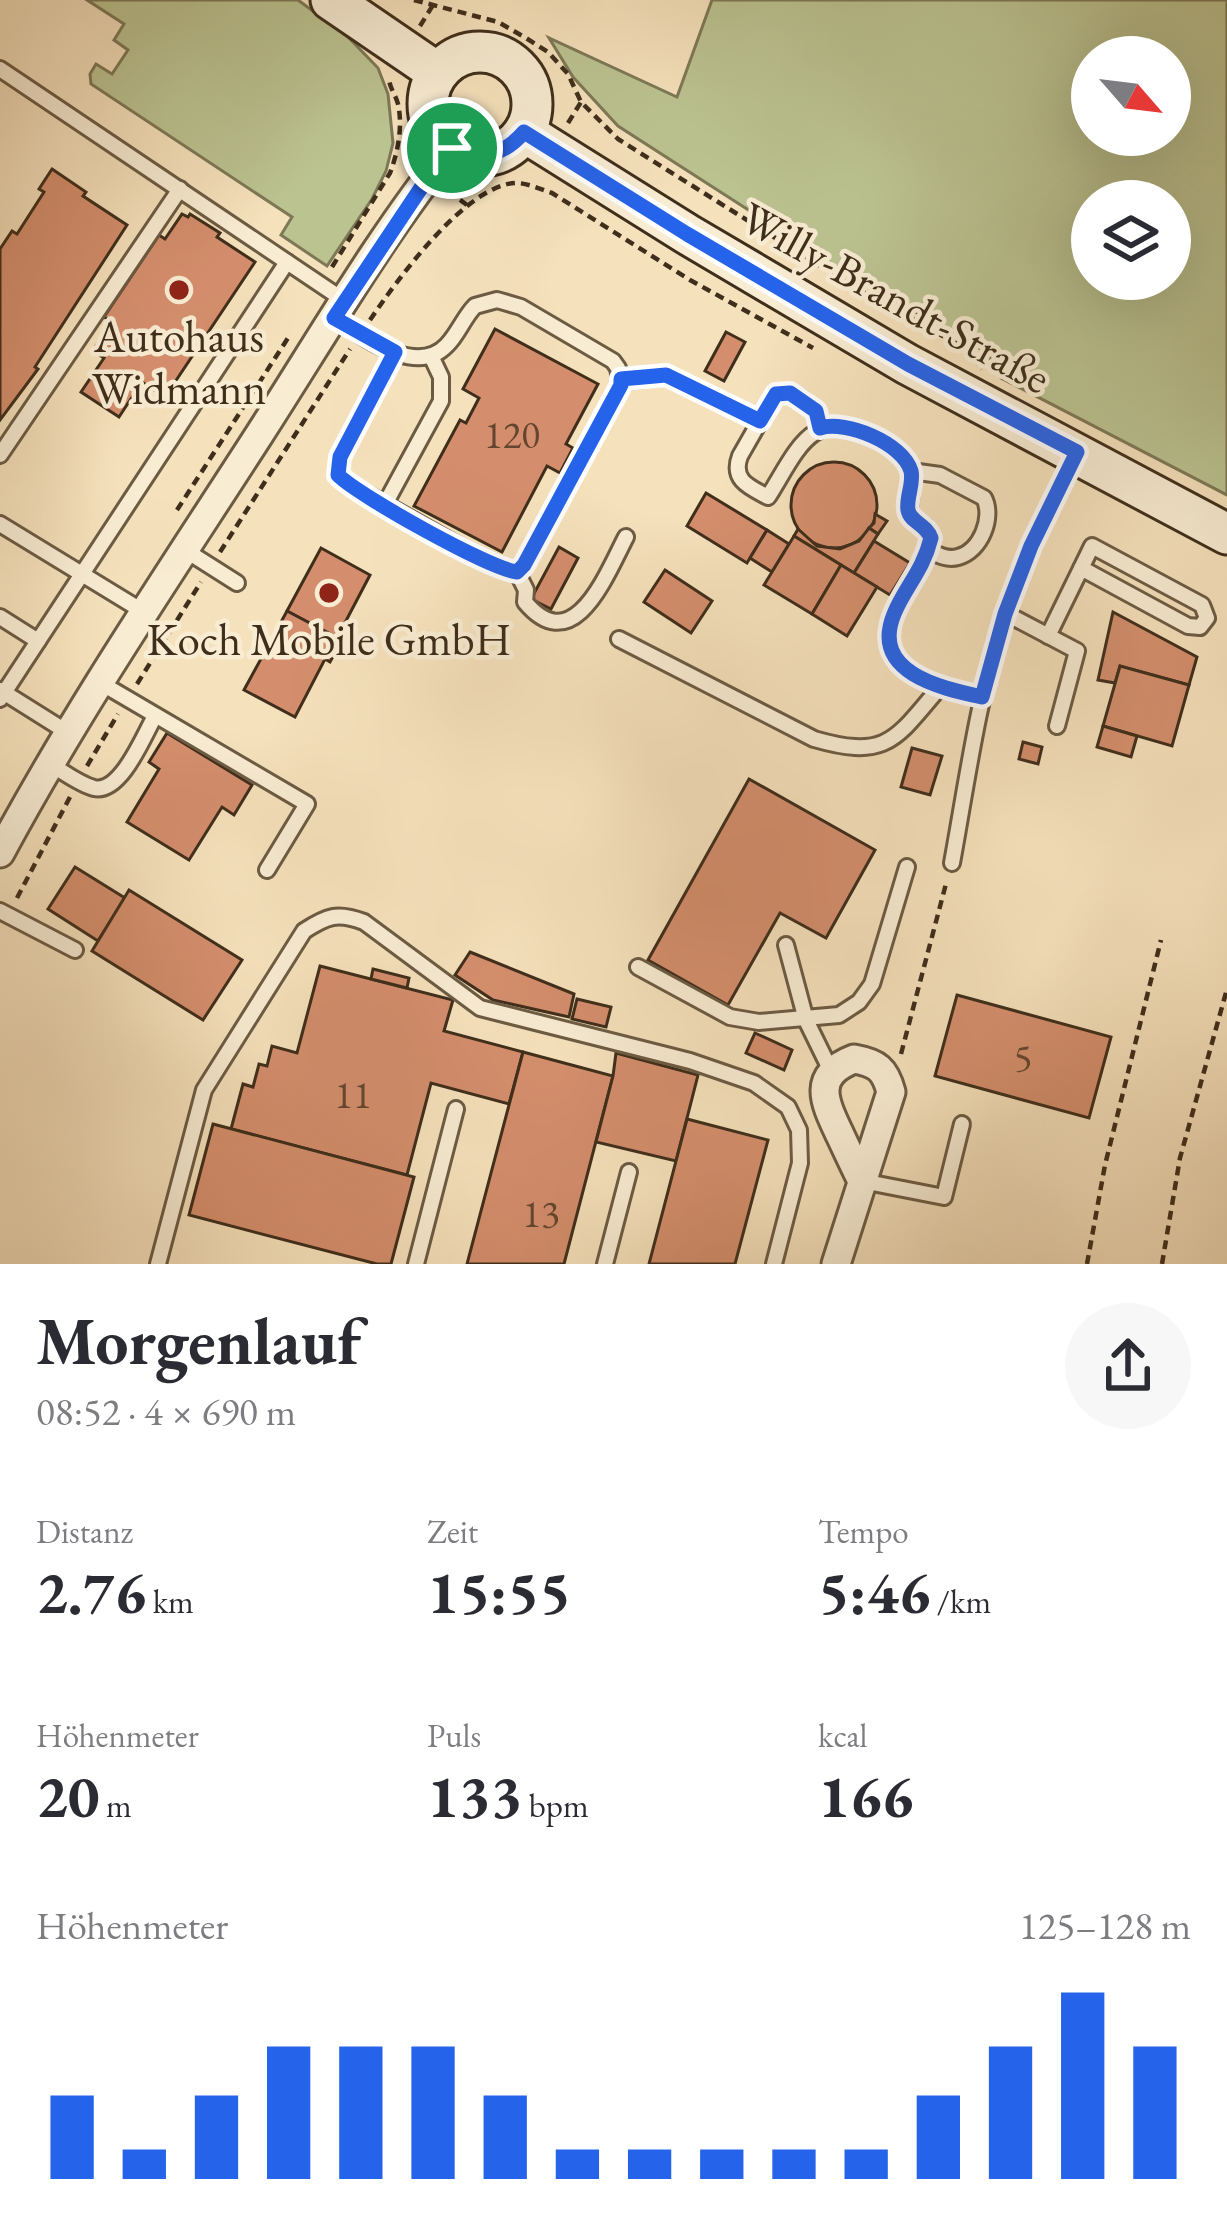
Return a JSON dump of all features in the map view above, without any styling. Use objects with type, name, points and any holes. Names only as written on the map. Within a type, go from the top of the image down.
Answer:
[{"type":"main road","points":[[331,0],[422,62],[431,88],[431,122],[452,148],[483,156],[499,153],[524,132],[531,116],[528,81],[503,56],[468,53],[451,60],[422,62]]},
{"type":"main road","name":"Willy-Brandt-Straße","points":[[524,132],[908,364],[1227,534]]},
{"type":"street","points":[[0,853],[99,682],[340,310],[452,148]]},
{"type":"street","points":[[836,1264],[891,1092],[887,1076],[867,1061],[854,1059],[831,1071],[825,1100],[862,1181]]},
{"type":"lane","points":[[0,69],[321,285],[360,334],[395,352],[413,358],[431,356],[447,346],[475,306],[497,300],[520,308],[618,368],[621,385],[517,572]]},
{"type":"lane","points":[[0,454],[180,190]]},
{"type":"lane","points":[[67,732],[1,694],[287,262]]},
{"type":"lane","points":[[395,352],[338,466],[338,475],[384,506],[496,567],[517,572]]},
{"type":"lane","points":[[384,506],[441,400],[441,376],[431,356]]},
{"type":"lane","points":[[820,428],[816,411],[782,392],[773,398],[736,467],[740,480],[768,497],[803,442],[820,428],[843,425],[886,445],[907,462],[908,509],[931,538],[920,571],[894,615],[892,650],[899,663],[921,679],[982,697]]},
{"type":"lane","points":[[952,863],[982,697],[1005,614],[1031,546],[1077,452]]},
{"type":"lane","points":[[910,470],[940,475],[984,498],[988,505],[988,520],[965,554],[944,557],[928,550]]},
{"type":"lane","points":[[0,524],[144,612]]},
{"type":"lane","points":[[517,572],[526,590],[525,602],[533,612],[561,622],[575,618],[590,604],[626,537]]},
{"type":"lane","points":[[1048,636],[1081,568],[1092,546],[1202,605],[1207,618],[1200,627],[1188,626],[1081,568]]},
{"type":"lane","points":[[185,550],[237,583]]},
{"type":"lane","points":[[1005,614],[1077,651],[1057,726]]},
{"type":"lane","points":[[0,617],[38,641]]},
{"type":"lane","points":[[619,639],[814,739],[839,746],[884,745],[902,733],[940,687]]},
{"type":"lane","points":[[99,682],[307,804],[267,870]]},
{"type":"lane","points":[[48,763],[79,781],[101,789],[111,786],[155,716]]},
{"type":"lane","points":[[638,968],[730,1017],[759,1022],[839,1016],[860,1002],[872,984],[907,867]]},
{"type":"lane","points":[[4,913],[75,950]]},
{"type":"lane","points":[[158,1264],[204,1090],[304,931],[323,918],[346,915],[364,922],[480,1008],[690,1061],[754,1083],[788,1107],[799,1130],[800,1163],[774,1264]]},
{"type":"lane","points":[[786,945],[806,1020],[831,1071]]},
{"type":"lane","points":[[416,1264],[456,1109]]},
{"type":"lane","points":[[862,1181],[944,1197],[962,1124]]},
{"type":"lane","points":[[605,1264],[629,1172]]},
{"type":"path","points":[[414,0],[498,22],[548,52],[568,74],[581,102],[618,139],[839,278],[966,349],[984,374]]},
{"type":"path","points":[[171,520],[367,212],[395,160],[398,104],[388,77],[422,62],[433,5]]},
{"type":"path","points":[[4,913],[126,700],[360,334],[391,289],[467,206],[497,187],[528,184],[816,350]]},
{"type":"path","points":[[621,379],[666,375],[760,421]]},
{"type":"path","points":[[887,1076],[899,1063],[952,863]]},
{"type":"path","points":[[1087,1264],[1105,1165],[1161,940]]},
{"type":"path","points":[[1162,1264],[1180,1158],[1227,989]]},
{"type":"green space","points":[[87,0],[298,0],[348,37],[378,68],[388,94],[393,143],[386,171],[327,266],[281,235],[292,217],[91,84],[96,64],[112,74],[128,50],[114,40],[124,24]]},
{"type":"green space","points":[[712,0],[1227,0],[1227,495],[1001,378],[986,352],[843,271],[618,126],[573,77],[549,38],[677,97]]},
{"type":"building","name":"Autohaus Widmann","points":[[52,169],[127,225],[35,367],[38,369],[0,420],[0,249],[12,231],[17,234],[44,192],[39,189]]},
{"type":"building","name":"Autohaus Widmann","points":[[182,214],[220,233],[217,237],[255,262],[165,397],[142,382],[119,417],[81,392],[104,358],[93,351],[111,322],[104,317],[159,235],[165,239]]},
{"type":"building","points":[[495,329],[598,384],[566,444],[573,448],[560,473],[547,466],[502,552],[414,506],[460,420],[466,423],[479,398],[463,389]]},
{"type":"building","points":[[726,332],[745,342],[724,381],[705,371]]},
{"type":"building","points":[[834,462],[864,475],[877,505],[864,535],[834,548],[804,535],[791,505],[804,475]]},
{"type":"building","points":[[706,493],[767,530],[747,563],[687,526]]},
{"type":"building","points":[[875,514],[887,521],[878,534],[869,528]]},
{"type":"building","points":[[869,528],[878,534],[854,573],[794,536],[798,529],[817,546],[840,549],[859,541]]},
{"type":"building","points":[[767,530],[789,544],[772,572],[750,558]]},
{"type":"building","points":[[794,536],[841,565],[812,614],[764,585]]},
{"type":"building","points":[[874,541],[910,563],[890,595],[854,573]]},
{"type":"building","points":[[559,547],[578,558],[551,609],[531,599]]},
{"type":"building","name":"Koch Mobile GmbH","points":[[321,548],[370,575],[337,638],[287,611]]},
{"type":"building","points":[[841,565],[877,587],[847,636],[812,614]]},
{"type":"building","points":[[665,570],[712,601],[691,633],[644,602]]},
{"type":"building","points":[[287,611],[342,640],[330,662],[325,659],[295,717],[244,690]]},
{"type":"building","points":[[1113,612],[1197,657],[1189,685],[1120,666],[1115,683],[1098,680]]},
{"type":"building","points":[[1120,666],[1189,685],[1172,746],[1103,726]]},
{"type":"building","points":[[1103,726],[1137,736],[1131,757],[1097,747]]},
{"type":"building","points":[[167,733],[252,785],[234,815],[222,807],[189,860],[127,822],[159,769],[149,762]]},
{"type":"building","points":[[1023,742],[1042,747],[1038,764],[1019,759]]},
{"type":"building","points":[[912,748],[942,756],[930,795],[901,787]]},
{"type":"building","points":[[749,779],[875,850],[826,938],[780,913],[728,1005],[648,960]]},
{"type":"building","points":[[75,867],[125,898],[98,941],[48,909]]},
{"type":"building","points":[[129,890],[242,960],[203,1020],[92,951]]},
{"type":"building","points":[[470,952],[574,994],[569,1017],[493,1000],[455,975]]},
{"type":"building","points":[[320,966],[453,1000],[444,1031],[523,1052],[509,1104],[431,1083],[407,1175],[231,1129],[243,1084],[253,1087],[259,1064],[267,1066],[272,1046],[297,1053]]},
{"type":"building","points":[[373,969],[409,978],[407,988],[371,979]]},
{"type":"building","points":[[957,995],[1111,1037],[1089,1118],[935,1076]]},
{"type":"building","points":[[577,999],[611,1007],[606,1027],[572,1019]]},
{"type":"building","points":[[755,1033],[792,1050],[784,1070],[746,1053]]},
{"type":"building","points":[[523,1052],[613,1076],[564,1264],[467,1264]]},
{"type":"building","points":[[616,1053],[698,1075],[676,1161],[596,1142]]},
{"type":"building","points":[[687,1119],[768,1140],[735,1264],[649,1264]]},
{"type":"building","points":[[213,1124],[414,1177],[391,1264],[189,1215]]},
{"type":"place","name":"Autohaus Widmann","points":[[179,290]]},
{"type":"place","name":"Koch Mobile GmbH","points":[[329,593]]},
{"type":"route","points":[[524,132],[908,364],[1077,452],[1031,546],[1005,614],[982,697],[921,679],[899,663],[892,650],[894,615],[920,571],[931,538],[908,509],[912,481],[907,462],[886,445],[843,425],[820,428],[816,411],[790,393],[776,394],[760,421],[666,375],[621,379],[517,572],[496,567],[384,506],[338,475],[340,457],[395,352],[334,318],[452,148],[483,156],[499,153],[524,132]]}]
